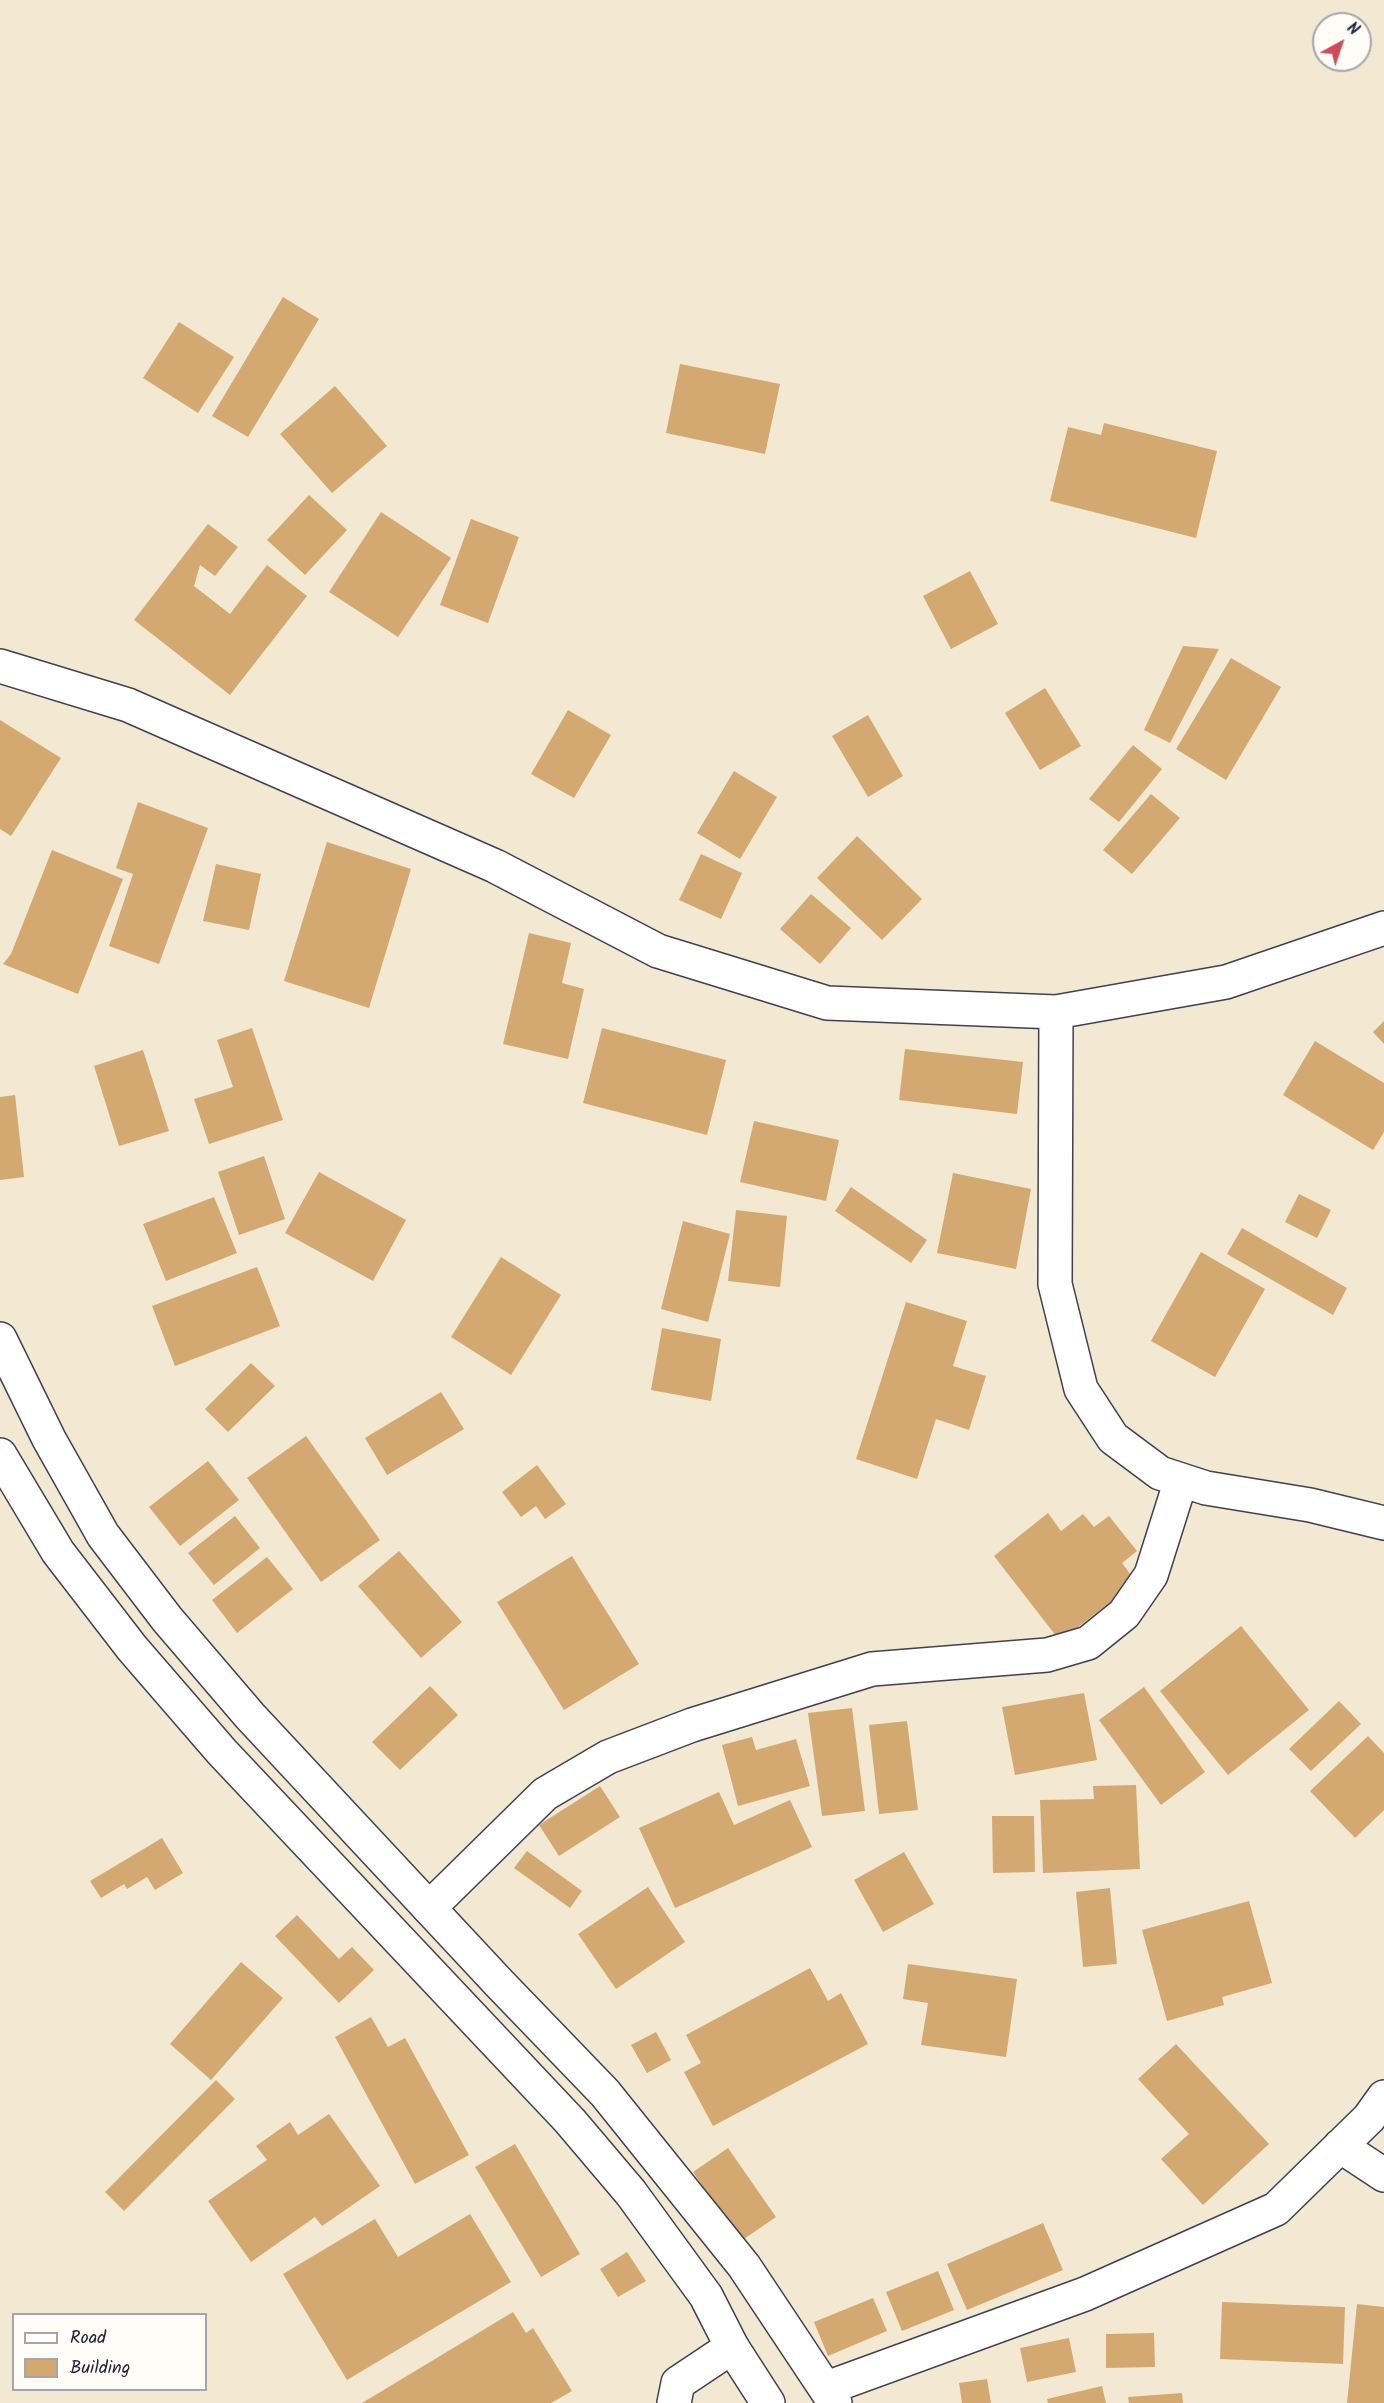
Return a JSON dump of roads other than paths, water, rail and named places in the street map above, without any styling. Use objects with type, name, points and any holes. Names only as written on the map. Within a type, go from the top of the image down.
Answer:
[{"type":"street","points":[[0,666],[128,705],[495,866],[658,951],[827,1003],[1056,1012],[1226,982],[1384,928]]},
{"type":"street","points":[[1056,1012],[1055,1284],[1081,1389],[1113,1438],[1160,1473],[1206,1488],[1310,1505],[1384,1523]]},
{"type":"street","points":[[0,1339],[48,1439],[103,1535],[167,1619],[250,1716],[605,2093],[744,2266],[831,2395],[1085,2294],[1276,2209],[1369,2118],[1384,2097]]},
{"type":"street","points":[[0,1455],[58,1552],[132,1648],[222,1752],[570,2121],[631,2193],[706,2296],[732,2347],[768,2403]]},
{"type":"street","points":[[429,1908],[545,1794],[608,1757],[692,1725],[872,1669],[1047,1656],[1088,1643],[1124,1614],[1151,1575],[1180,1480]]},
{"type":"street","points":[[1340,2145],[1384,2175]]},
{"type":"street","points":[[674,2403],[678,2383],[732,2347]]}]
